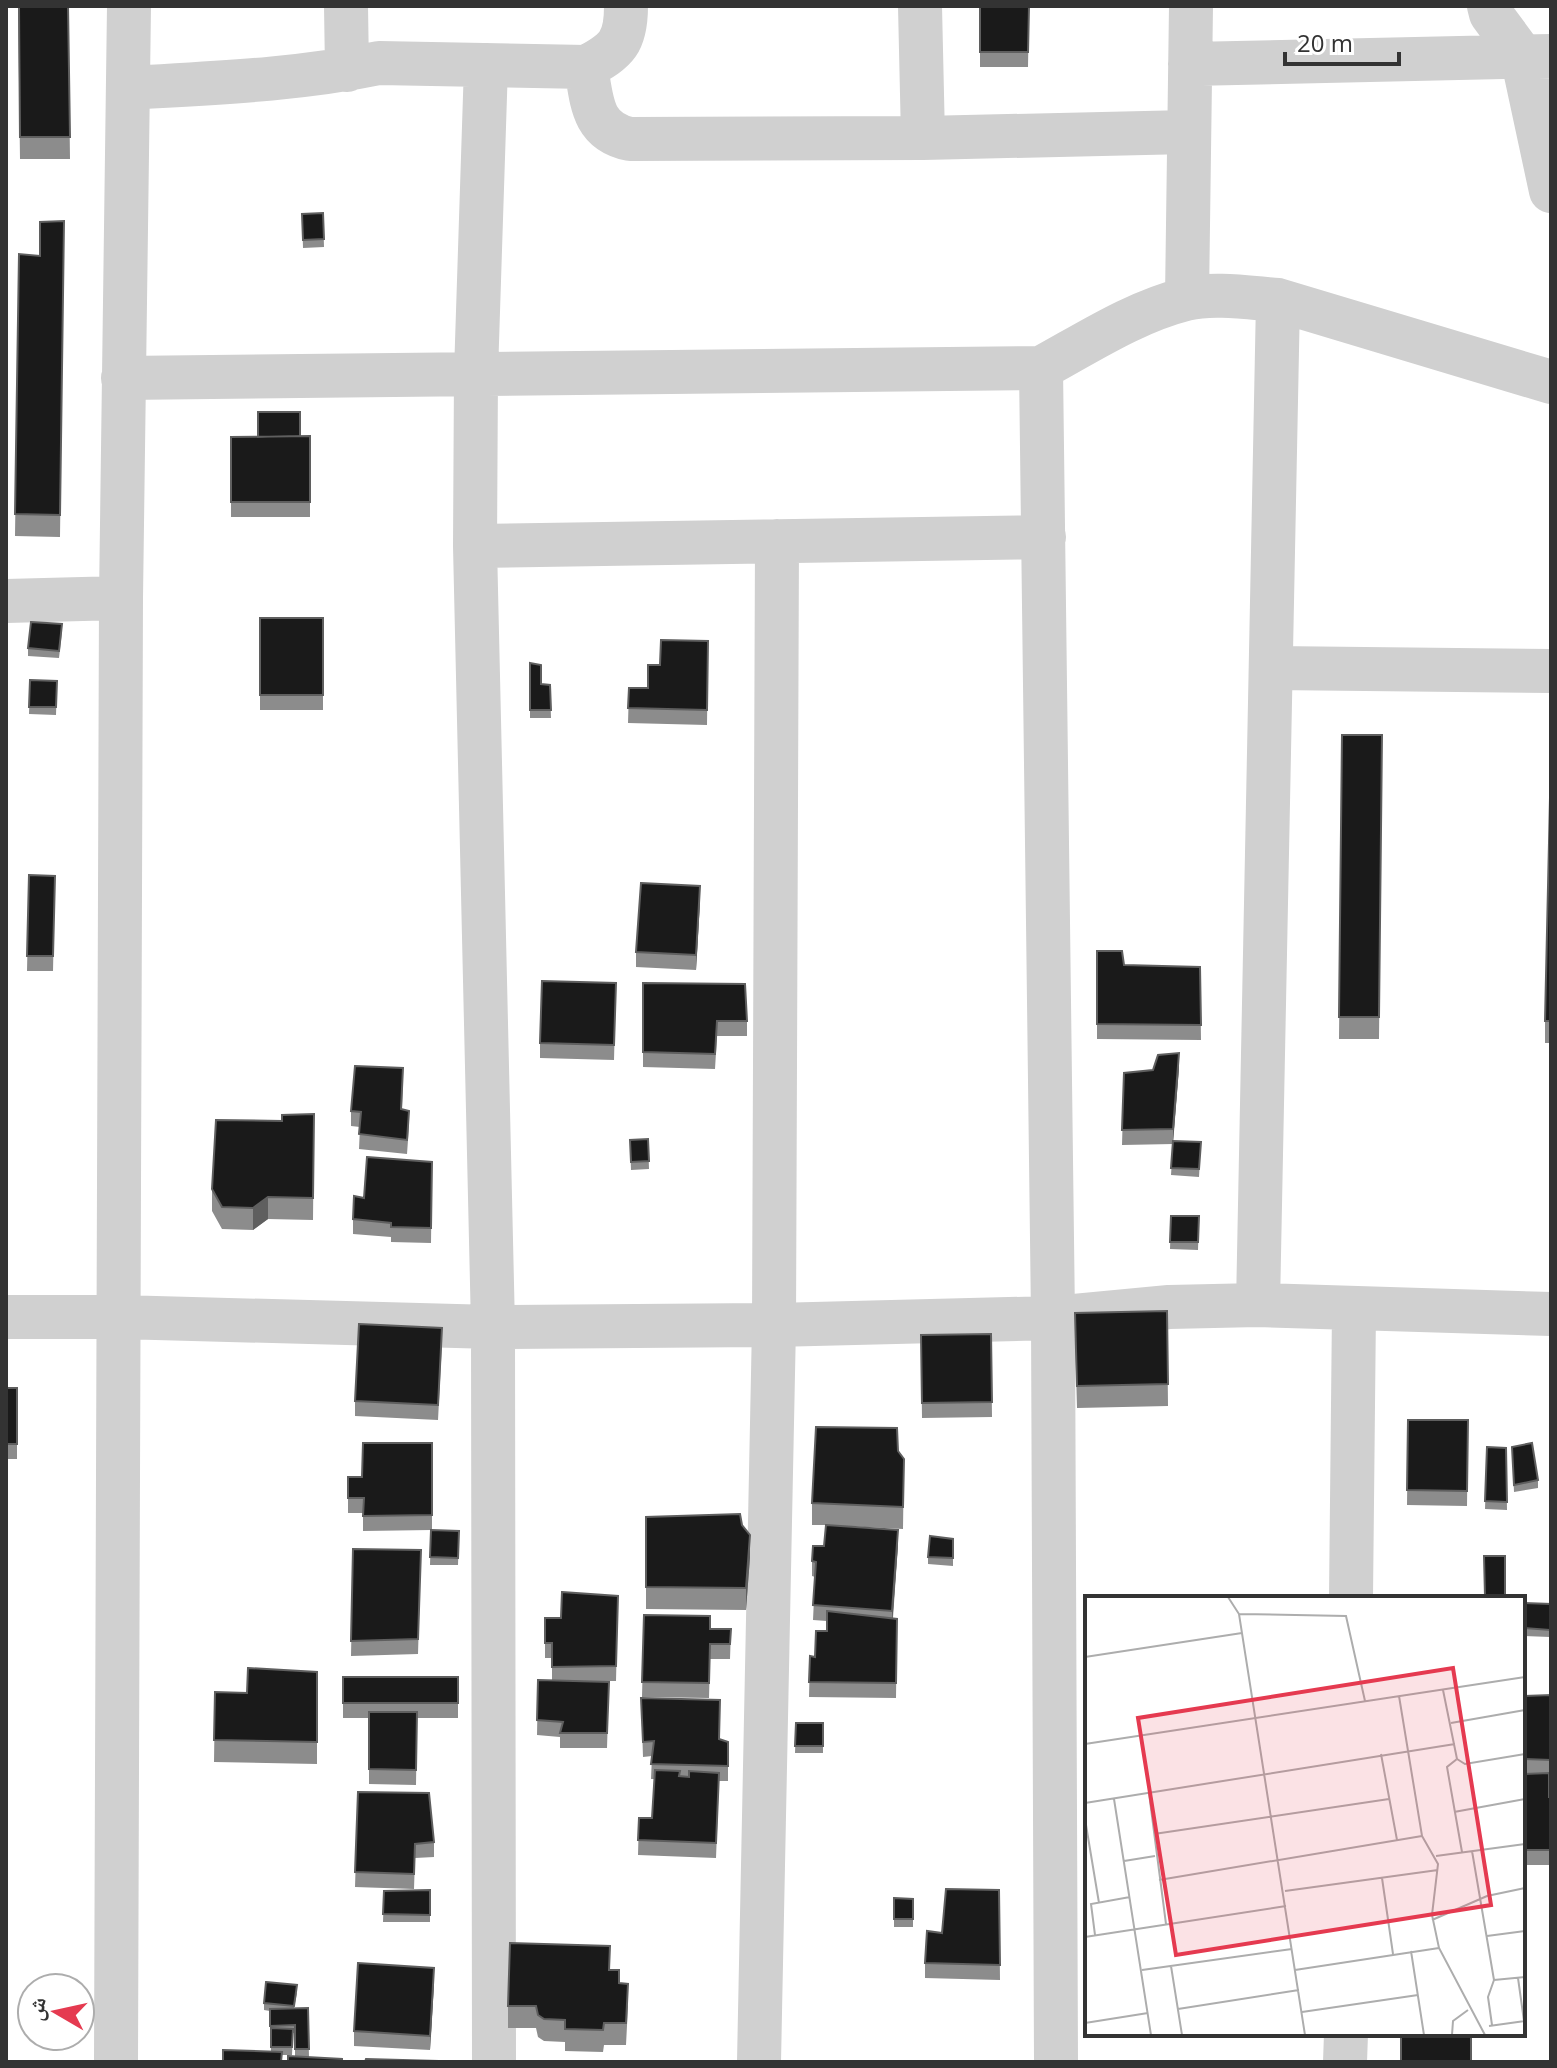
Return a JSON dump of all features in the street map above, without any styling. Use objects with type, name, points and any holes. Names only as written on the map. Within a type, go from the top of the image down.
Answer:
[{"type":"street","points":[[116,2062],[121,598],[129,6]]},
{"type":"street","points":[[346,6],[347,70]]},
{"type":"street","points":[[130,88],[239,82],[347,70],[379,63],[586,67],[609,56],[620,44],[626,24],[626,6]]},
{"type":"street","points":[[920,6],[923,138]]},
{"type":"street","points":[[1187,298],[1191,6]]},
{"type":"street","points":[[1489,6],[1491,14],[1536,56],[1551,191]]},
{"type":"street","points":[[1190,64],[1536,56]]},
{"type":"street","points":[[486,65],[476,373],[475,546],[493,1327],[494,2062]]},
{"type":"street","points":[[586,67],[594,110],[603,126],[614,136],[666,140],[1188,132]]},
{"type":"street","points":[[123,378],[1041,368],[1123,323],[1187,298],[1238,297],[1278,300],[1551,382]]},
{"type":"street","points":[[1258,1305],[1278,300]]},
{"type":"street","points":[[1041,368],[1053,1318],[1056,2062]]},
{"type":"street","points":[[475,546],[1044,537]]},
{"type":"street","points":[[759,2062],[774,1325],[777,541]]},
{"type":"street","points":[[6,601],[121,598]]},
{"type":"street","points":[[1273,668],[1551,671]]},
{"type":"street","points":[[6,1317],[493,1327],[774,1325],[1053,1318],[1169,1307],[1258,1305],[1551,1314]]},
{"type":"street","points":[[1351,1596],[1354,1309]]},
{"type":"street","points":[[1345,2062],[1346,2036]]},
{"type":"building","points":[[19,6],[68,6],[70,137],[20,137]]},
{"type":"building","points":[[980,6],[1029,6],[1028,52],[980,52]]},
{"type":"building","points":[[323,213],[324,239],[303,240],[302,214]]},
{"type":"building","points":[[64,221],[60,515],[15,514],[19,254],[40,256],[40,222]]},
{"type":"building","points":[[258,412],[300,412],[300,436],[258,437]]},
{"type":"building","points":[[310,436],[310,502],[231,502],[231,437]]},
{"type":"building","points":[[260,618],[323,618],[323,695],[260,695]]},
{"type":"building","points":[[31,622],[62,624],[59,651],[28,648]]},
{"type":"building","points":[[661,640],[708,641],[707,710],[628,708],[629,688],[648,688],[648,665],[660,665]]},
{"type":"building","points":[[530,663],[541,665],[541,684],[550,685],[551,710],[530,710]]},
{"type":"building","points":[[30,680],[57,681],[56,707],[29,707]]},
{"type":"building","points":[[1342,735],[1382,735],[1379,1017],[1339,1017]]},
{"type":"building","points":[[1551,753],[1551,1021],[1545,1021]]},
{"type":"building","points":[[29,875],[55,876],[53,956],[27,956]]},
{"type":"building","points":[[641,883],[700,886],[696,955],[636,952]]},
{"type":"building","points":[[1097,951],[1122,951],[1124,965],[1200,967],[1201,1025],[1097,1024]]},
{"type":"building","points":[[542,981],[616,983],[614,1045],[540,1043]]},
{"type":"building","points":[[643,983],[745,984],[747,1021],[717,1021],[715,1054],[643,1052]]},
{"type":"building","points":[[1179,1053],[1173,1129],[1122,1130],[1124,1073],[1153,1070],[1158,1055]]},
{"type":"building","points":[[355,1066],[403,1068],[401,1109],[409,1111],[407,1140],[359,1134],[361,1112],[351,1111]]},
{"type":"building","points":[[314,1114],[313,1198],[268,1197],[253,1208],[222,1207],[212,1189],[216,1120],[282,1121],[282,1115]]},
{"type":"building","points":[[648,1139],[649,1161],[631,1162],[630,1140]]},
{"type":"building","points":[[1173,1141],[1201,1142],[1199,1169],[1171,1168]]},
{"type":"building","points":[[367,1157],[432,1162],[431,1228],[391,1227],[391,1223],[353,1219],[354,1196],[364,1198]]},
{"type":"building","points":[[1171,1216],[1199,1216],[1198,1242],[1170,1242]]},
{"type":"building","points":[[1167,1311],[1168,1384],[1077,1386],[1075,1313]]},
{"type":"building","points":[[359,1324],[442,1328],[438,1405],[355,1401]]},
{"type":"building","points":[[991,1334],[992,1402],[922,1403],[921,1335]]},
{"type":"building","points":[[6,1388],[17,1388],[17,1444],[6,1444]]},
{"type":"building","points":[[1408,1420],[1468,1420],[1467,1491],[1407,1490]]},
{"type":"building","points":[[816,1427],[897,1428],[898,1451],[904,1459],[903,1507],[812,1503]]},
{"type":"building","points":[[363,1443],[432,1443],[432,1515],[363,1516],[364,1498],[348,1498],[348,1477],[362,1477]]},
{"type":"building","points":[[1532,1443],[1538,1480],[1514,1485],[1512,1447]]},
{"type":"building","points":[[1487,1447],[1506,1448],[1507,1502],[1485,1501]]},
{"type":"building","points":[[740,1514],[742,1525],[750,1535],[746,1588],[646,1587],[646,1517]]},
{"type":"building","points":[[826,1525],[898,1530],[892,1611],[813,1605],[816,1562],[812,1561],[813,1546],[824,1546]]},
{"type":"building","points":[[431,1530],[459,1531],[458,1558],[430,1557]]},
{"type":"building","points":[[930,1536],[953,1539],[953,1558],[928,1557]]},
{"type":"building","points":[[353,1549],[421,1550],[418,1639],[351,1641]]},
{"type":"building","points":[[1484,1556],[1505,1556],[1505,1596],[1485,1596]]},
{"type":"building","points":[[562,1592],[618,1596],[616,1666],[552,1667],[552,1643],[545,1643],[545,1618],[561,1618]]},
{"type":"building","points":[[1525,1603],[1551,1604],[1550,1630],[1525,1628]]},
{"type":"building","points":[[827,1611],[897,1619],[896,1683],[809,1682],[810,1656],[815,1657],[816,1631],[827,1631]]},
{"type":"building","points":[[644,1615],[710,1616],[710,1629],[731,1629],[730,1644],[710,1644],[709,1683],[642,1682]]},
{"type":"building","points":[[248,1668],[317,1672],[317,1742],[214,1740],[215,1692],[247,1693]]},
{"type":"building","points":[[343,1677],[458,1677],[458,1703],[343,1703]]},
{"type":"building","points":[[538,1680],[609,1682],[607,1733],[560,1733],[563,1722],[537,1720]]},
{"type":"building","points":[[1551,1695],[1551,1760],[1525,1759],[1525,1696]]},
{"type":"building","points":[[641,1698],[720,1700],[719,1739],[728,1742],[728,1766],[651,1764],[654,1741],[643,1742]]},
{"type":"building","points":[[369,1712],[417,1712],[416,1770],[369,1769]]},
{"type":"building","points":[[796,1723],[823,1723],[823,1746],[795,1746]]},
{"type":"building","points":[[655,1770],[680,1771],[679,1776],[689,1777],[689,1771],[719,1773],[716,1843],[638,1840],[639,1818],[652,1818]]},
{"type":"building","points":[[1549,1773],[1551,1850],[1525,1850],[1525,1774]]},
{"type":"building","points":[[358,1792],[429,1793],[434,1842],[415,1844],[414,1874],[355,1872]]},
{"type":"building","points":[[946,1889],[999,1890],[1000,1965],[925,1963],[927,1931],[942,1933]]},
{"type":"building","points":[[430,1890],[430,1915],[383,1914],[384,1891]]},
{"type":"building","points":[[894,1898],[913,1899],[913,1919],[894,1919]]},
{"type":"building","points":[[510,1943],[610,1946],[609,1970],[619,1970],[619,1983],[628,1984],[626,2023],[604,2023],[603,2030],[565,2029],[565,2020],[544,2019],[538,2015],[536,2006],[508,2006]]},
{"type":"building","points":[[358,1963],[434,1968],[430,2036],[354,2031]]},
{"type":"building","points":[[266,1982],[297,1985],[294,2006],[264,2003]]},
{"type":"building","points":[[308,2008],[309,2049],[295,2049],[295,2025],[270,2026],[270,2009]]},
{"type":"building","points":[[271,2028],[293,2029],[292,2047],[271,2047]]},
{"type":"building","points":[[1401,2036],[1471,2036],[1471,2062],[1394,2062],[1401,2061]]},
{"type":"building","points":[[223,2050],[282,2052],[281,2062],[223,2062]]},
{"type":"building","points":[[288,2056],[342,2059],[342,2062],[288,2062]]},
{"type":"building","points":[[366,2059],[438,2061],[438,2062],[365,2062]]}]
